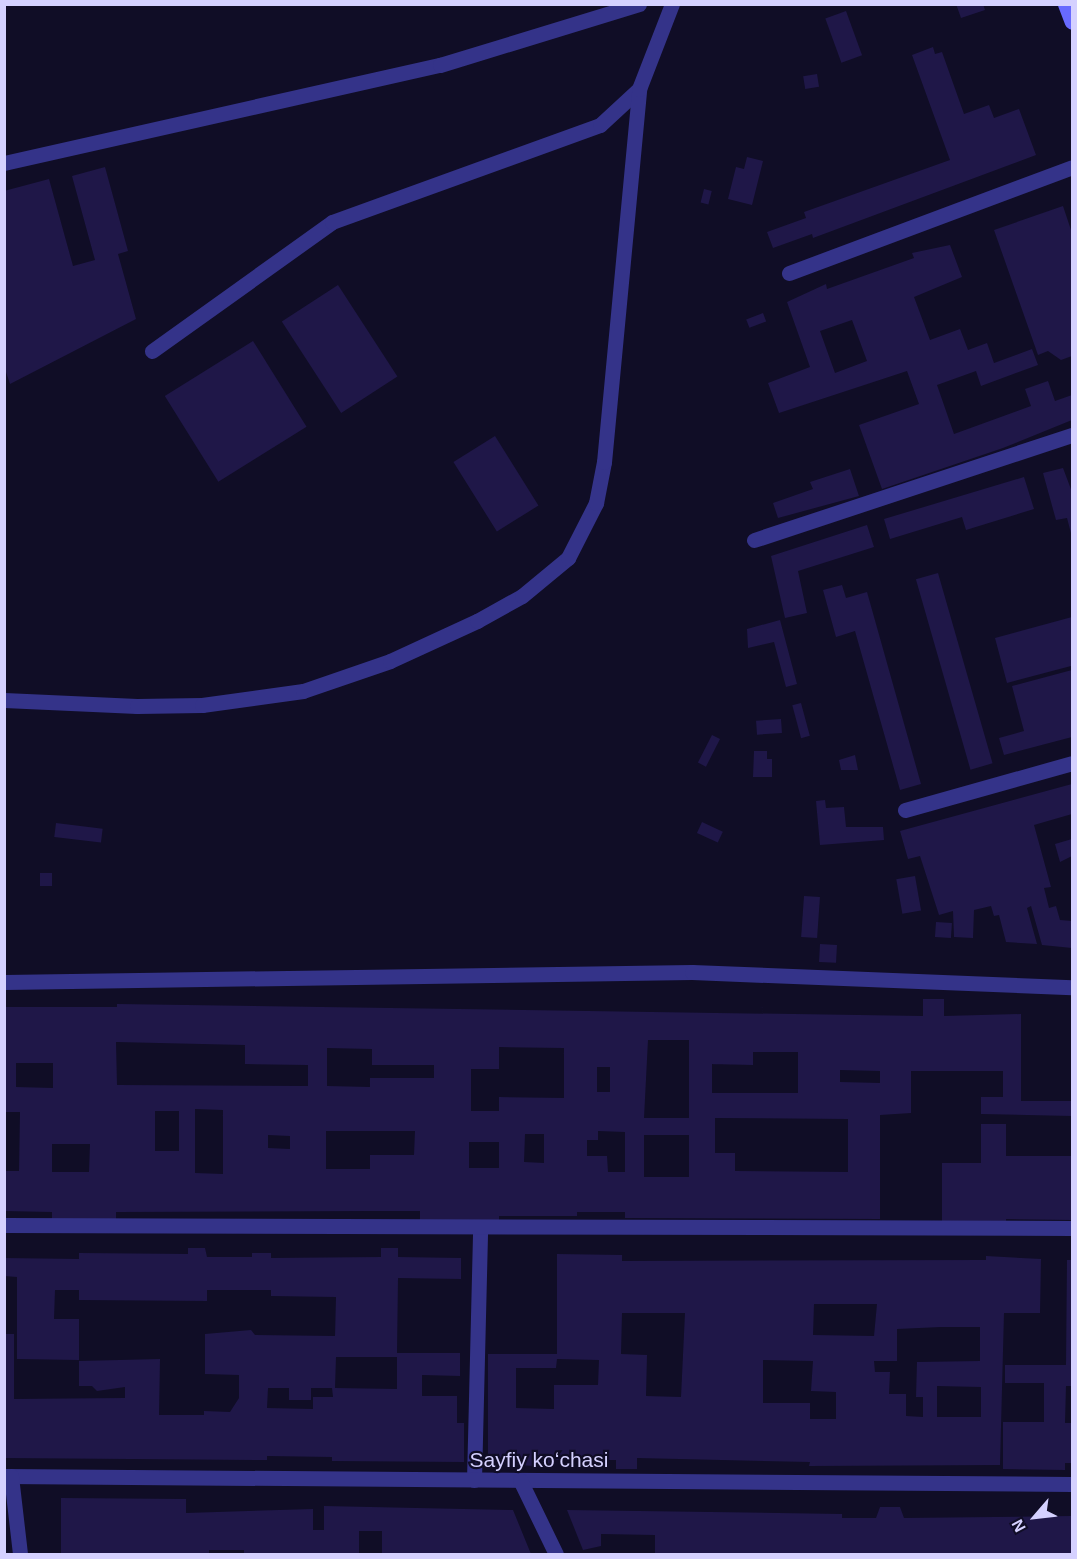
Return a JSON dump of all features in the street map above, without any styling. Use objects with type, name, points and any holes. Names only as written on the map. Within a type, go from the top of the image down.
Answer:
[{"type":"main road","points":[[1065,4],[1072,22]]},
{"type":"street","points":[[4,163],[440,65],[639,4]]},
{"type":"street","points":[[4,700],[137,706],[202,705],[303,692],[390,661],[477,621],[522,596],[568,558],[596,502],[604,462],[639,89],[672,4]]},
{"type":"street","points":[[152,351],[332,222],[600,124],[639,89]]},
{"type":"street","points":[[789,273],[1072,167]]},
{"type":"street","points":[[754,540],[1072,435]]},
{"type":"street","points":[[905,810],[1072,763]]},
{"type":"street","points":[[4,981],[692,972],[1072,987]]},
{"type":"street","points":[[4,1225],[1072,1228]]},
{"type":"street","points":[[474,1480],[480,1227]]},
{"type":"street","points":[[8,1476],[20,1554]]},
{"type":"street","name":"Sayfiy koʻchasi","points":[[8,1476],[1072,1484]]},
{"type":"street","points":[[520,1480],[556,1554]]},
{"type":"building","points":[[956,4],[983,4],[985,10],[961,18]]},
{"type":"building","points":[[846,11],[862,55],[841,63],[825,19]]},
{"type":"building","points":[[933,47],[935,54],[942,52],[964,114],[989,105],[994,118],[1019,109],[1036,155],[813,238],[812,234],[773,248],[767,232],[806,218],[804,212],[950,160],[912,55]]},
{"type":"building","points":[[817,74],[819,87],[805,89],[803,76]]},
{"type":"building","points":[[747,157],[763,161],[752,205],[728,199],[736,167],[744,169]]},
{"type":"building","points":[[105,167],[128,251],[118,254],[136,319],[10,384],[4,366],[4,191],[49,179],[73,266],[95,260],[72,176]]},
{"type":"building","points":[[704,189],[712,191],[708,205],[701,203]]},
{"type":"building","points":[[1063,206],[1072,233],[1072,356],[1061,360],[1048,351],[1038,355],[994,230]]},
{"type":"building","points":[[950,245],[962,277],[914,297],[930,340],[960,329],[968,350],[987,343],[994,363],[1032,349],[1038,365],[981,386],[976,371],[937,385],[954,434],[1031,406],[1025,389],[1048,381],[1055,401],[1072,395],[1072,420],[1003,448],[882,489],[859,425],[919,404],[907,371],[779,413],[768,383],[810,367],[787,302],[826,284],[827,289],[914,258],[912,253]],"holes":[[[852,320],[867,361],[835,373],[820,331]]]},
{"type":"building","points":[[338,285],[397,376],[341,413],[282,321]]},
{"type":"building","points":[[763,313],[766,321],[749,328],[746,319]]},
{"type":"building","points":[[253,341],[307,427],[218,482],[165,396]]},
{"type":"building","points":[[495,436],[538,506],[497,532],[453,462]]},
{"type":"building","points":[[1063,468],[1072,492],[1072,537],[1067,518],[1056,520],[1043,473]]},
{"type":"building","points":[[850,469],[859,496],[778,518],[773,503],[813,489],[810,482]]},
{"type":"building","points":[[1024,477],[1034,509],[966,530],[962,517],[890,539],[884,519]]},
{"type":"building","points":[[867,525],[874,547],[798,571],[807,613],[785,618],[771,556]]},
{"type":"building","points":[[938,573],[993,763],[970,770],[916,579]]},
{"type":"building","points":[[842,585],[846,598],[867,592],[921,784],[900,790],[855,631],[836,637],[823,590]]},
{"type":"building","points":[[1072,617],[1071,666],[1007,683],[995,638]]},
{"type":"building","points":[[780,620],[797,684],[786,687],[774,642],[748,648],[747,629]]},
{"type":"building","points":[[1072,670],[1072,737],[1004,755],[999,738],[1024,731],[1012,686]]},
{"type":"building","points":[[801,703],[810,736],[801,738],[792,705]]},
{"type":"building","points":[[781,719],[782,733],[757,735],[756,721]]},
{"type":"building","points":[[712,735],[720,739],[706,767],[698,763]]},
{"type":"building","points":[[754,751],[767,751],[767,759],[772,759],[772,777],[753,777]]},
{"type":"building","points":[[855,755],[858,770],[841,770],[839,760]]},
{"type":"building","points":[[1072,784],[1072,814],[1034,825],[1051,887],[1044,888],[1049,908],[1056,906],[1060,920],[1072,921],[1072,948],[1042,945],[1031,906],[1027,908],[1037,944],[1006,942],[999,915],[994,916],[991,906],[974,910],[973,938],[954,937],[953,911],[939,915],[920,856],[908,859],[900,831]]},
{"type":"building","points":[[825,800],[826,808],[844,807],[846,827],[883,827],[884,840],[820,845],[816,801]]},
{"type":"building","points":[[702,822],[723,832],[718,843],[697,833]]},
{"type":"building","points":[[56,823],[103,829],[101,843],[54,837]]},
{"type":"building","points":[[1072,839],[1072,856],[1060,862],[1055,844]]},
{"type":"building","points":[[40,873],[52,873],[52,886],[40,886]]},
{"type":"building","points":[[915,876],[921,910],[902,914],[896,879]]},
{"type":"building","points":[[804,896],[820,897],[817,938],[801,937]]},
{"type":"building","points":[[936,922],[952,923],[951,938],[935,937]]},
{"type":"building","points":[[820,944],[837,945],[836,963],[819,962]]},
{"type":"building","points":[[923,999],[944,999],[944,1016],[1021,1014],[1021,1101],[1072,1101],[1072,1116],[981,1114],[981,1097],[1003,1097],[1003,1071],[911,1071],[911,1113],[880,1115],[880,1219],[625,1218],[625,1212],[577,1212],[577,1216],[499,1216],[499,1222],[420,1221],[420,1211],[370,1211],[116,1212],[116,1219],[52,1219],[52,1212],[4,1211],[4,1171],[19,1171],[20,1112],[4,1112],[4,1007],[117,1007],[117,1004],[923,1016]],"holes":[[[648,1040],[689,1040],[689,1118],[644,1118]],[[116,1042],[245,1045],[245,1064],[308,1065],[308,1086],[117,1085]],[[499,1047],[564,1048],[564,1098],[499,1097],[499,1111],[471,1111],[471,1069],[499,1069]],[[327,1048],[372,1049],[372,1065],[434,1065],[434,1078],[370,1078],[370,1087],[327,1086]],[[753,1052],[798,1052],[798,1093],[712,1093],[712,1064],[753,1065]],[[16,1063],[53,1063],[53,1088],[16,1087]],[[597,1067],[610,1067],[610,1092],[597,1092]],[[840,1070],[880,1071],[880,1083],[840,1082]],[[195,1109],[223,1110],[223,1174],[195,1173]],[[155,1111],[179,1111],[179,1151],[155,1151]],[[715,1118],[848,1119],[848,1172],[735,1171],[735,1153],[715,1153]],[[326,1131],[415,1131],[414,1155],[370,1155],[370,1169],[326,1169]],[[598,1131],[625,1132],[625,1172],[608,1172],[607,1156],[587,1156],[587,1140],[598,1140]],[[525,1134],[544,1134],[544,1163],[524,1162]],[[268,1135],[290,1136],[290,1149],[268,1148]],[[644,1135],[689,1135],[689,1177],[644,1177]],[[469,1142],[499,1142],[499,1168],[469,1168]],[[52,1144],[90,1144],[89,1172],[52,1172]]]},
{"type":"building","points":[[981,1124],[1006,1124],[1006,1156],[1072,1156],[1072,1220],[1006,1219],[1006,1225],[942,1225],[942,1163],[981,1163]]},
{"type":"building","points":[[188,1248],[205,1248],[207,1257],[252,1257],[252,1253],[271,1253],[271,1258],[381,1257],[381,1248],[398,1248],[398,1257],[461,1258],[461,1279],[398,1278],[397,1353],[460,1353],[460,1376],[422,1375],[422,1396],[457,1396],[457,1423],[464,1423],[464,1462],[332,1461],[332,1457],[267,1456],[267,1460],[4,1458],[4,1334],[14,1334],[14,1399],[125,1398],[125,1387],[97,1391],[92,1386],[79,1386],[79,1361],[160,1359],[159,1415],[204,1415],[204,1411],[230,1412],[239,1398],[239,1375],[205,1374],[205,1334],[251,1330],[255,1335],[335,1336],[336,1297],[271,1296],[271,1290],[207,1290],[207,1301],[79,1300],[79,1290],[55,1290],[54,1319],[79,1319],[79,1360],[17,1359],[17,1277],[4,1276],[4,1258],[79,1259],[79,1253],[188,1254]],"holes":[[[336,1357],[397,1357],[397,1389],[335,1388]],[[268,1388],[289,1388],[289,1400],[311,1400],[311,1388],[332,1388],[333,1397],[313,1397],[313,1409],[267,1408]]]},
{"type":"building","points":[[557,1254],[622,1255],[622,1261],[986,1260],[986,1256],[1041,1259],[1040,1313],[1004,1313],[1000,1465],[809,1466],[810,1462],[637,1458],[637,1469],[616,1469],[616,1460],[554,1460],[548,1467],[488,1463],[488,1354],[557,1354]],"holes":[[[814,1304],[877,1304],[874,1336],[813,1335]],[[622,1313],[685,1313],[681,1397],[646,1396],[647,1355],[621,1354]],[[980,1327],[980,1361],[917,1362],[916,1397],[923,1397],[923,1417],[906,1416],[906,1394],[889,1394],[890,1372],[875,1372],[874,1361],[897,1361],[897,1329]],[[557,1359],[599,1360],[598,1385],[554,1385],[554,1409],[516,1408],[516,1368],[556,1368]],[[763,1360],[813,1361],[811,1391],[836,1392],[836,1419],[810,1419],[810,1403],[763,1403]],[[937,1386],[981,1387],[981,1417],[937,1417]]]},
{"type":"building","points":[[1067,1260],[1072,1260],[1072,1386],[1066,1386],[1065,1423],[1072,1423],[1072,1463],[1065,1463],[1065,1470],[1003,1469],[1003,1422],[1044,1422],[1044,1383],[1005,1383],[1005,1365],[1066,1365]]},
{"type":"building","points":[[61,1498],[186,1499],[186,1513],[313,1509],[313,1530],[324,1530],[324,1506],[513,1510],[531,1554],[382,1554],[382,1531],[359,1531],[359,1554],[244,1554],[244,1550],[209,1550],[209,1554],[61,1554]]},
{"type":"building","points":[[880,1507],[900,1507],[904,1518],[1072,1516],[1072,1554],[655,1554],[655,1535],[601,1534],[601,1546],[583,1550],[567,1510],[842,1514],[842,1518],[876,1518]]}]
